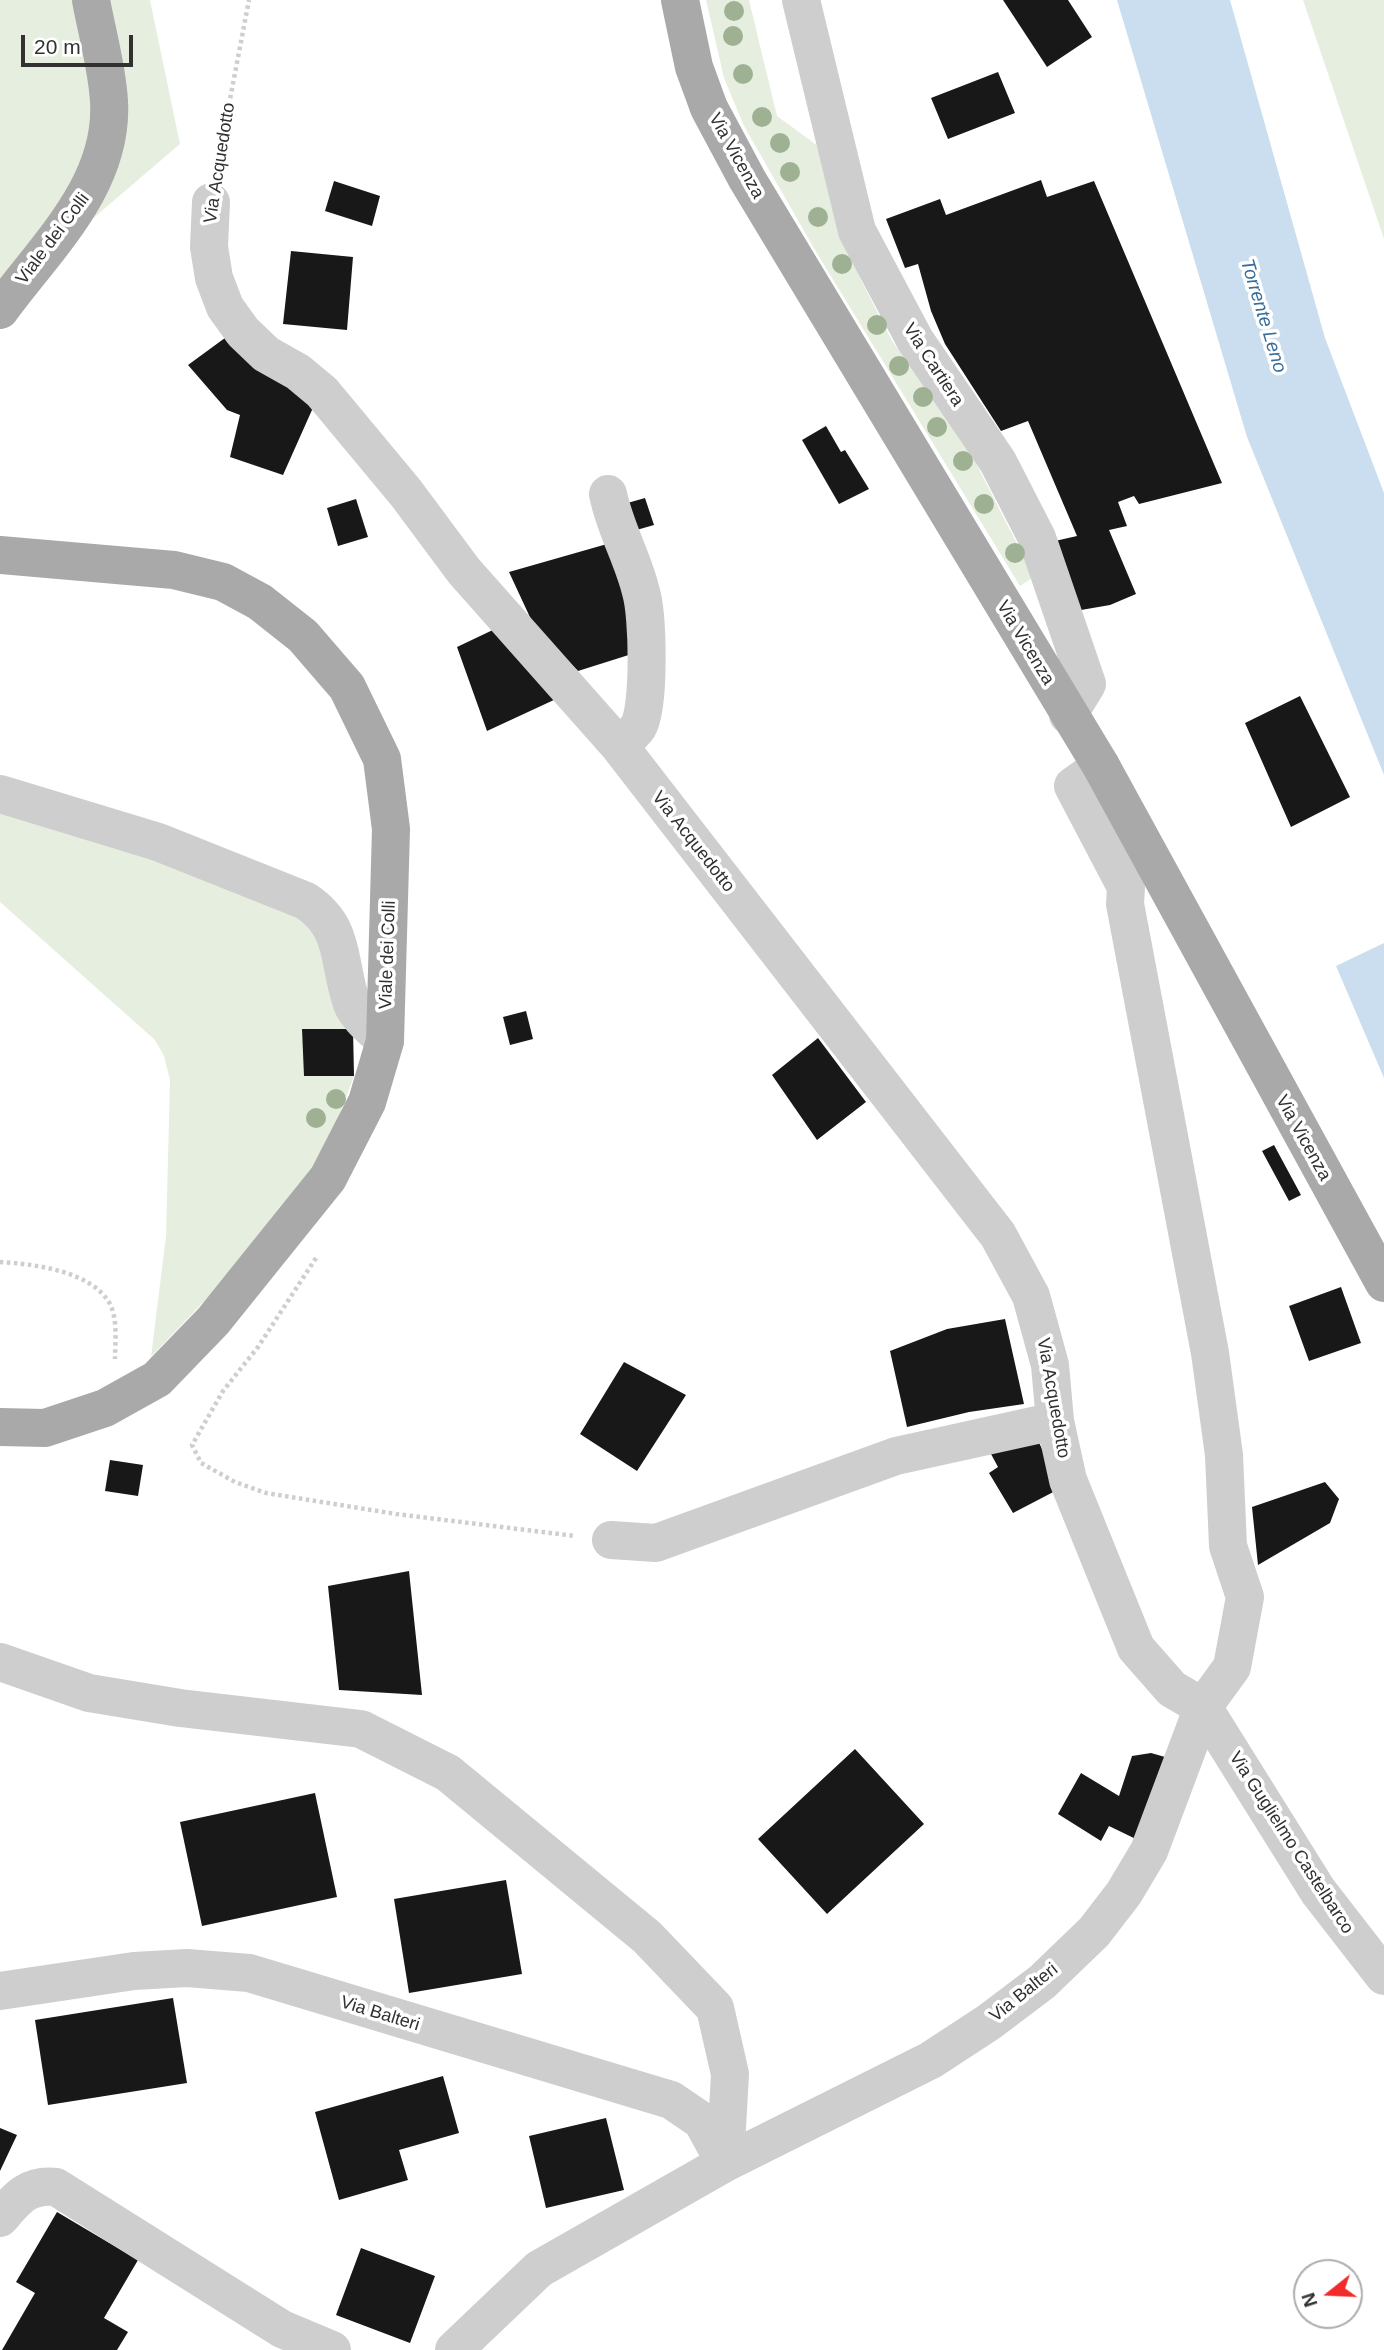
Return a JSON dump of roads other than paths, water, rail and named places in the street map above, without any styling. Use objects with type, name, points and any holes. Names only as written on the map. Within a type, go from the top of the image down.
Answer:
[{"type":"main road","name":"Viale dei Colli","points":[[0,310],[89,192],[104,148],[109,101],[91,0]]},
{"type":"main road","name":"Via Vicenza","points":[[680,0],[694,67],[709,108],[747,178],[1101,766],[1384,1283]]},
{"type":"main road","name":"Viale dei Colli","points":[[0,555],[174,570],[223,582],[260,602],[303,636],[347,687],[382,760],[389,817],[390,952],[385,1041],[368,1102],[328,1178],[213,1321],[158,1379],[105,1408],[45,1427],[0,1427]]},
{"type":"street","name":"Via Cartiera","points":[[801,0],[857,231],[915,340],[998,462],[1037,538],[1087,684],[1068,715]]},
{"type":"street","name":"Via Acquedotto","points":[[211,202],[209,247],[214,278],[225,307],[243,332],[266,354],[298,372],[322,392],[406,493],[464,571],[620,747],[998,1235],[1031,1296],[1049,1365],[1055,1421],[1068,1480],[1136,1648],[1171,1689],[1203,1707]]},
{"type":"street","points":[[608,494],[619,538],[642,593],[646,649],[645,694],[639,725],[620,747]]},
{"type":"street","name":"Via Balteri","points":[[454,2350],[538,2269],[725,2163],[931,2060],[1042,1982],[1094,1932],[1124,1894],[1149,1851],[1203,1707],[1232,1667],[1245,1597],[1228,1546],[1224,1455],[1210,1353],[1163,1116],[1125,904],[1126,887],[1073,786],[1101,766]]},
{"type":"street","points":[[0,794],[158,842],[306,901],[324,913],[337,936],[353,1006],[385,1041]]},
{"type":"street","points":[[611,1540],[656,1543],[738,1516],[896,1456],[1055,1421]]},
{"type":"street","points":[[0,1662],[89,1693],[180,1708],[361,1728],[448,1773],[647,1937],[715,2008],[730,2074],[725,2163]]},
{"type":"street","name":"Via Guglielmo Castelbarco","points":[[1203,1707],[1318,1891],[1384,1976]]},
{"type":"street","name":"Via Balteri","points":[[0,1991],[134,1971],[187,1968],[249,1973],[671,2100],[702,2121],[725,2163]]},
{"type":"street","points":[[0,2218],[18,2197],[40,2185],[56,2187],[282,2329],[332,2350]]},
{"type":"water","name":"Torrente Leno","points":[[1117,0],[1230,0],[1325,338],[1384,493],[1384,775],[1247,437]]},
{"type":"water","points":[[1384,943],[1384,1078],[1336,966]]}]
